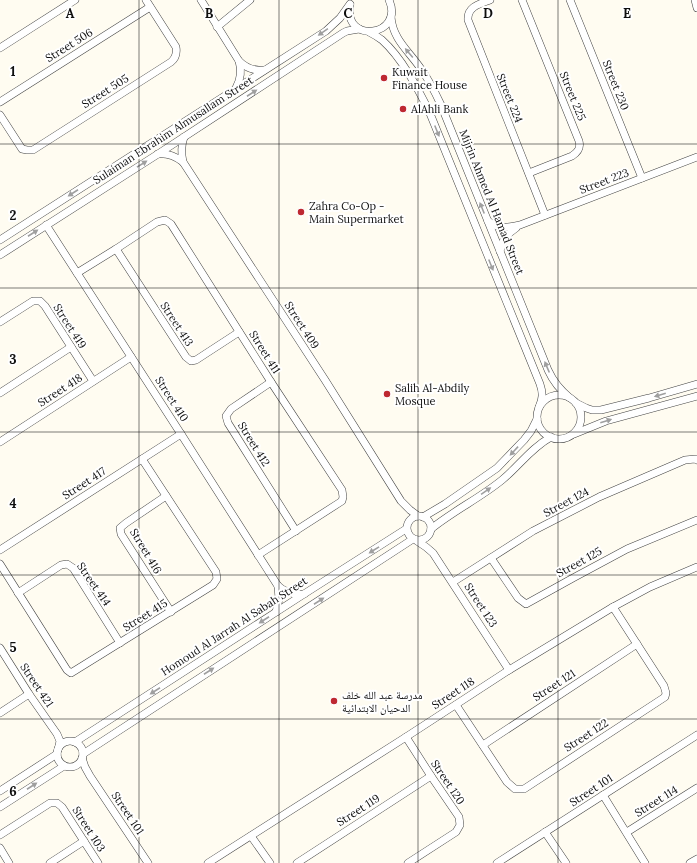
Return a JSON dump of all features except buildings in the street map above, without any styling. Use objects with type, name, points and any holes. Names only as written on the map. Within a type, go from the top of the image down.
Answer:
[{"type":"street","points":[[0,48],[75,0]]},
{"type":"street","name":"Street 505","points":[[0,115],[20,147],[25,150],[33,150],[171,62],[175,57],[176,47],[146,0]]},
{"type":"street","points":[[201,0],[239,61],[249,68],[264,70]]},
{"type":"street","points":[[217,26],[250,0]]},
{"type":"street","name":"Mijrin Ahmed Al Hamad Street","points":[[388,0],[391,4],[390,17],[392,28],[397,38],[421,68],[441,104],[548,370],[555,383],[570,398]]},
{"type":"street","name":"Street 224","points":[[490,0],[473,7],[468,13],[468,20],[545,215]]},
{"type":"street","name":"Street 225","points":[[522,0],[580,144],[576,154],[529,173]]},
{"type":"street","name":"Street 230","points":[[570,0],[642,178]]},
{"type":"street","points":[[695,0],[697,8]]},
{"type":"street","points":[[351,2],[349,11],[350,18],[354,24],[359,29],[369,32],[381,39],[394,54],[419,90],[429,111],[542,391],[542,399],[537,419],[531,431],[524,440],[497,468],[487,476],[437,509],[420,516],[415,516],[410,520],[407,527],[408,535],[415,540]]},
{"type":"street","name":"Sulaiman Ebrahim Almusallam Street","points":[[0,240],[326,31],[340,18],[351,2]]},
{"type":"street","name":"Street 506","points":[[0,102],[150,7]]},
{"type":"street","points":[[369,32],[382,28],[389,21],[390,17]]},
{"type":"street","name":"Sulaiman Ebrahim Almusallam Street","points":[[0,255],[343,33],[359,29]]},
{"type":"street","points":[[236,89],[241,74],[239,61]]},
{"type":"street","points":[[183,162],[181,147],[184,137]]},
{"type":"street","points":[[158,154],[171,155],[183,162]]},
{"type":"street","name":"Street 223","points":[[488,220],[499,227],[508,228],[520,225],[697,157]]},
{"type":"street","name":"Street 409","points":[[183,162],[402,501],[410,510],[420,516]]},
{"type":"street","name":"Street 411","points":[[77,273],[157,222],[165,220],[171,224],[271,382],[342,490],[342,501],[258,555]]},
{"type":"street","name":"Street 410","points":[[46,225],[278,586]]},
{"type":"street","name":"Street 223","points":[[500,251],[505,236],[520,225]]},
{"type":"street","name":"Street 413","points":[[116,249],[186,357],[191,361],[196,360],[239,332]]},
{"type":"street","name":"Street 419","points":[[0,322],[33,301],[40,301],[45,306],[93,381]]},
{"type":"street","points":[[0,393],[71,347]]},
{"type":"street","name":"Street 418","points":[[0,442],[131,357]]},
{"type":"street","name":"Street 412","points":[[271,382],[231,409],[226,416],[228,423],[296,531]]},
{"type":"street","points":[[539,407],[549,397],[563,395],[586,408],[601,410],[697,384]]},
{"type":"street","points":[[537,419],[539,425],[546,434],[551,437],[564,438],[606,421],[697,396]]},
{"type":"street","points":[[570,436],[576,431],[580,424],[580,410],[576,403]]},
{"type":"street","name":"Street 417","points":[[0,550],[181,434]]},
{"type":"street","points":[[57,734],[60,742],[57,752],[59,761],[64,766],[68,767],[77,765],[83,756],[126,725],[415,540],[425,539],[431,531],[449,516],[472,502],[506,477],[541,443],[551,437]]},
{"type":"street","name":"Street 415","points":[[0,564],[67,670],[71,673],[213,585],[217,579],[216,572],[142,459]]},
{"type":"street","name":"Street 124","points":[[453,582],[533,531],[599,497],[685,460],[697,460]]},
{"type":"street","points":[[465,491],[470,496],[472,502]]},
{"type":"street","name":"Street 416","points":[[166,496],[120,528],[121,534],[171,612]]},
{"type":"street","name":"Street 409","points":[[402,501],[406,514],[407,527]]},
{"type":"street","points":[[420,516],[428,519],[431,531]]},
{"type":"street","name":"Street 125","points":[[491,558],[518,598],[526,604],[627,549],[697,520]]},
{"type":"street","name":"Homoud Al Jarrah Al Sabah Street","points":[[72,742],[120,713],[407,527]]},
{"type":"street","name":"Street 123","points":[[431,531],[433,553]]},
{"type":"street","name":"Street 123","points":[[415,540],[433,553],[509,670]]},
{"type":"street","name":"Street 414","points":[[18,593],[62,565],[67,564],[73,568],[120,643]]},
{"type":"street","name":"Street 118","points":[[208,863],[509,670],[613,606],[650,587],[697,567]]},
{"type":"street","points":[[278,586],[288,593],[304,594]]},
{"type":"street","points":[[276,612],[279,598],[278,586]]},
{"type":"street","name":"Street 122","points":[[456,705],[507,782],[515,790],[524,789],[665,697],[666,693],[664,686],[613,606]]},
{"type":"street","points":[[241,635],[242,643],[248,646]]},
{"type":"street","name":"Street 121","points":[[483,745],[637,644]]},
{"type":"street","name":"Street 421","points":[[0,648],[29,694],[57,734],[72,742]]},
{"type":"street","points":[[0,713],[29,694]]},
{"type":"street","points":[[120,713],[124,718],[126,725]]},
{"type":"street","name":"Street 101","points":[[497,863],[697,735]]},
{"type":"street","name":"Street 120","points":[[406,737],[459,817],[460,825],[456,832],[408,863]]},
{"type":"street","points":[[0,791],[57,752],[60,746],[65,742],[72,742],[80,747],[83,756]]},
{"type":"street","name":"Street 101","points":[[83,756],[85,767],[90,776],[145,862]]},
{"type":"street","points":[[1,806],[64,766]]},
{"type":"street","name":"Street 101","points":[[73,767],[90,776]]},
{"type":"street","name":"Street 119","points":[[297,863],[431,776]]},
{"type":"street","name":"Street 114","points":[[626,832],[697,788]]},
{"type":"street","points":[[603,795],[646,863]]},
{"type":"street","name":"Street 103","points":[[0,835],[50,803],[57,803],[62,807],[98,863]]},
{"type":"street","points":[[545,832],[566,863]]},
{"type":"street","points":[[251,836],[270,863]]},
{"type":"street","points":[[50,863],[84,841]]},
{"type":"street","points":[[0,848],[9,863]]},
{"type":"street","points":[[690,863],[697,859]]},
{"type":"place","name":"Kuwait Finance House","points":[[384,78]]},
{"type":"place","name":"AlAhli Bank","points":[[403,109]]},
{"type":"place","name":"Zahra Co-Op - Main Supermarket","points":[[301,212]]},
{"type":"place","name":"Salih Al-Abdily Mosque","points":[[387,394]]},
{"type":"place","name":"مدرسة عبد الله خلف الدحيان الابتدائية","points":[[334,701]]}]
